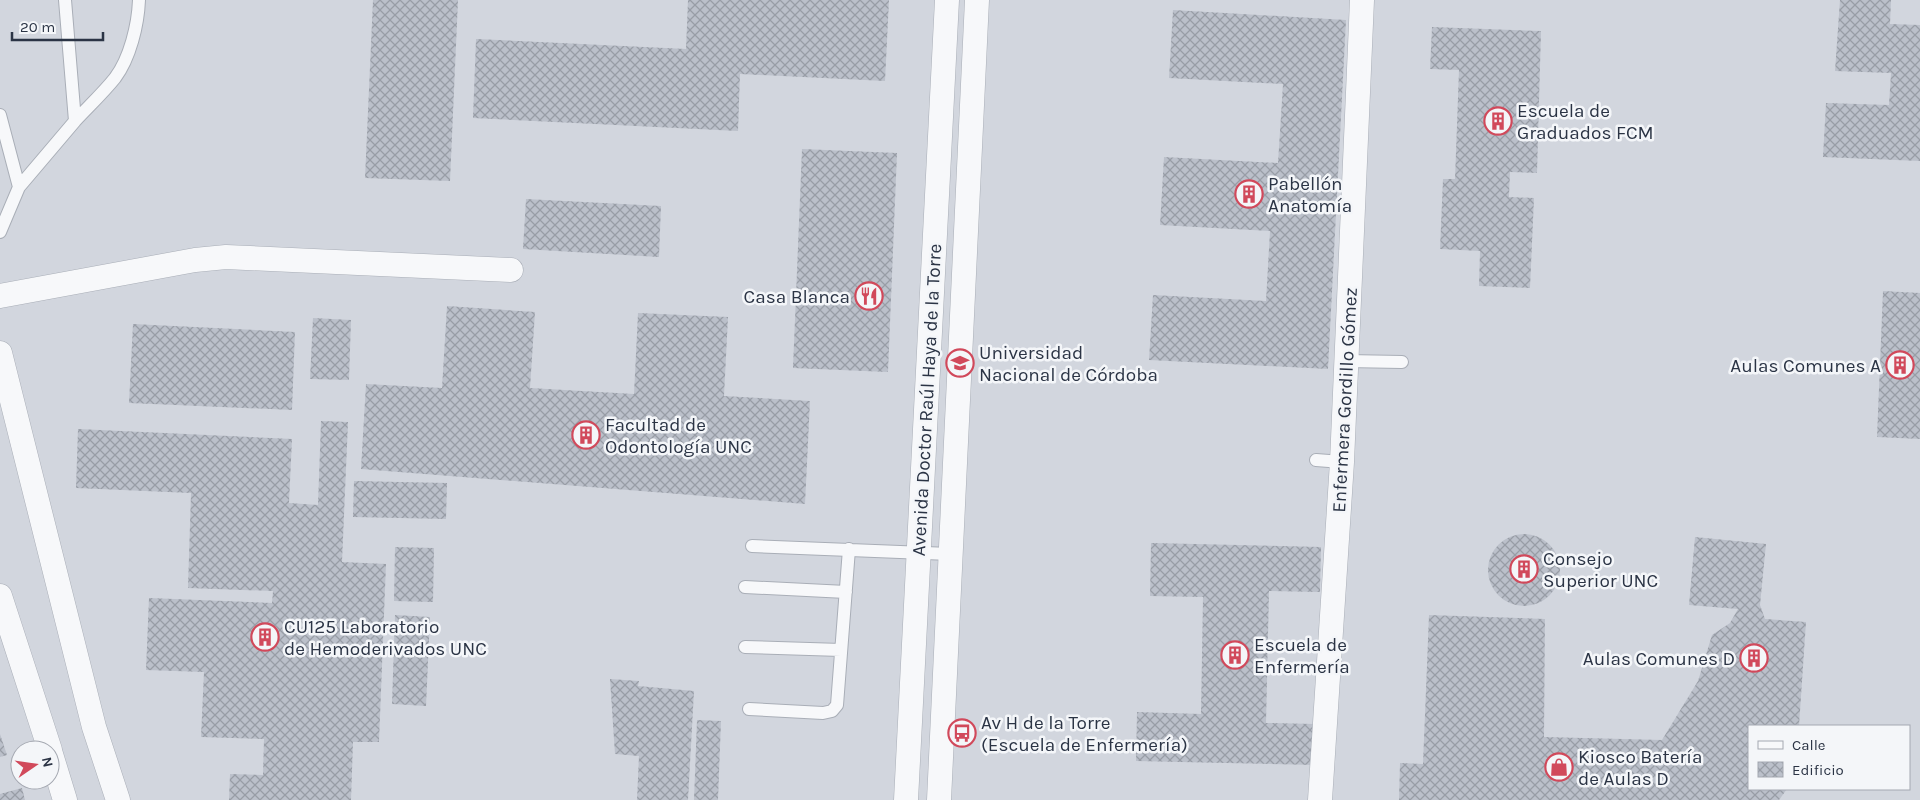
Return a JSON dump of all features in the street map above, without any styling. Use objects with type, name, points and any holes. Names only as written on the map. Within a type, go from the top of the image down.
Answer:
[{"type":"street","name":"Avenida Doctor Raúl Haya de la Torre","points":[[906,800],[947,0]]},
{"type":"street","name":"Avenida Doctor Raúl Haya de la Torre","points":[[939,800],[977,0]]},
{"type":"street","name":"Enfermera Gordillo Gómez","points":[[1320,800],[1342,462],[1362,0]]},
{"type":"street","points":[[0,296],[195,260],[226,258],[511,270]]},
{"type":"street","points":[[0,353],[94,728],[118,800]]},
{"type":"street","points":[[0,596],[47,740]]},
{"type":"street","points":[[60,783],[65,800]]},
{"type":"lane","points":[[65,0],[75,121]]},
{"type":"lane","points":[[0,232],[19,187],[75,121],[116,77],[128,53],[138,14],[138,0]]},
{"type":"lane","points":[[0,115],[19,187]]},
{"type":"lane","points":[[1346,361],[1402,362]]},
{"type":"lane","points":[[1316,460],[1342,462]]},
{"type":"lane","points":[[752,546],[950,554]]},
{"type":"lane","points":[[750,709],[823,713],[832,711],[837,705],[850,549]]},
{"type":"lane","points":[[745,587],[846,592]]},
{"type":"lane","points":[[745,647],[841,650]]},
{"type":"shaded area","name":"Universidad Nacional de Córdoba","points":[[0,0],[1920,0],[1920,800],[0,800]]},
{"type":"building","points":[[373,0],[458,0],[450,181],[365,178]]},
{"type":"building","points":[[688,0],[889,0],[885,81],[740,74],[738,131],[473,118],[476,39],[686,49]]},
{"type":"building","points":[[1840,0],[1891,0],[1890,24],[1920,25],[1920,161],[1823,157],[1826,103],[1889,105],[1891,73],[1835,71]]},
{"type":"building","name":"Pabellón Anatomía","points":[[1173,10],[1346,20],[1328,369],[1149,360],[1153,295],[1266,301],[1270,231],[1160,225],[1164,157],[1278,163],[1283,84],[1169,78]]},
{"type":"building","name":"Escuela de Graduados FCM","points":[[1432,27],[1541,31],[1537,173],[1510,172],[1509,197],[1534,198],[1530,288],[1479,286],[1480,251],[1440,249],[1443,179],[1455,179],[1459,70],[1430,69]]},
{"type":"building","points":[[802,149],[897,153],[888,372],[793,368]]},
{"type":"building","points":[[526,199],[661,206],[659,257],[523,249]]},
{"type":"building","name":"Aulas Comunes A","points":[[1883,291],[1920,293],[1920,439],[1877,437]]},
{"type":"building","name":"Facultad de Odontología UNC","points":[[447,306],[535,312],[530,388],[634,394],[638,313],[728,317],[724,396],[810,401],[805,504],[361,469],[366,384],[442,388]]},
{"type":"building","points":[[313,318],[351,320],[349,380],[310,379]]},
{"type":"building","points":[[133,324],[295,332],[292,410],[129,403]]},
{"type":"building","name":"CU125 Laboratorio de Hemoderivados UNC","points":[[321,421],[348,422],[342,562],[386,564],[379,742],[353,742],[351,800],[229,800],[230,774],[263,775],[264,739],[201,737],[204,672],[146,670],[149,598],[272,603],[273,591],[188,588],[191,493],[76,488],[78,429],[292,439],[289,503],[318,505]]},
{"type":"building","points":[[354,481],[447,483],[446,519],[353,517]]},
{"type":"building","name":"Consejo Superior UNC","points":[[1524,534],[1544,540],[1554,550],[1560,570],[1554,590],[1544,600],[1524,606],[1504,600],[1494,590],[1488,570],[1494,550],[1504,540]]},
{"type":"building","points":[[1695,537],[1766,544],[1760,605],[1765,619],[1806,622],[1799,725],[1748,725],[1748,790],[1786,790],[1779,800],[1399,800],[1400,763],[1423,764],[1429,615],[1545,619],[1544,737],[1662,740],[1698,681],[1712,635],[1730,623],[1738,609],[1689,605]]},
{"type":"building","name":"Escuela de Enfermería","points":[[1151,543],[1321,547],[1320,592],[1269,591],[1266,723],[1315,724],[1314,765],[1136,761],[1137,712],[1201,714],[1203,597],[1150,596]]},
{"type":"building","points":[[395,547],[434,548],[433,602],[394,601]]},
{"type":"building","points":[[395,615],[430,617],[426,706],[392,704]]},
{"type":"building","points":[[610,679],[639,681],[638,686],[694,691],[688,800],[637,800],[639,756],[615,754]]},
{"type":"building","points":[[697,720],[721,721],[718,800],[694,800]]},
{"type":"building","points":[[0,734],[7,755],[0,757]]},
{"type":"building","points":[[22,790],[25,800],[0,800],[0,794]]},
{"type":"place","name":"Escuela de Graduados FCM","points":[[1498,121]]},
{"type":"place","name":"Pabellón Anatomía","points":[[1249,194]]},
{"type":"place","name":"Casa Blanca","points":[[869,296]]},
{"type":"place","name":"Universidad Nacional de Córdoba","points":[[960,363]]},
{"type":"place","name":"Aulas Comunes A","points":[[1900,365]]},
{"type":"place","name":"Facultad de Odontología UNC","points":[[586,435]]},
{"type":"place","name":"Consejo Superior UNC","points":[[1524,569]]},
{"type":"place","name":"CU125 Laboratorio de Hemoderivados UNC","points":[[265,637]]},
{"type":"place","name":"Escuela de Enfermería","points":[[1235,655]]},
{"type":"place","name":"Aulas Comunes D","points":[[1754,658]]},
{"type":"place","name":"Av H de la Torre (Escuela de Enfermería)","points":[[962,733]]},
{"type":"place","name":"Kiosco Batería de Aulas D","points":[[1559,767]]}]
